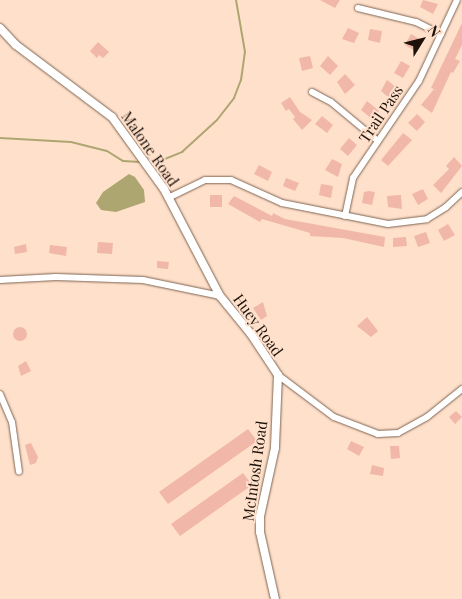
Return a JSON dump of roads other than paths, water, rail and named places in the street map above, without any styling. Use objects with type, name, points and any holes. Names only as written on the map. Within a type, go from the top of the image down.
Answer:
[{"type":"street","name":"Trail Pass","points":[[345,216],[353,178],[419,81],[457,0]]},
{"type":"street","points":[[358,8],[416,22],[441,34]]},
{"type":"street","name":"Malone Road","points":[[0,28],[16,45],[112,117],[168,198],[220,296]]},
{"type":"street","points":[[312,92],[331,102],[378,141]]},
{"type":"street","points":[[168,198],[205,180],[230,180],[282,203],[388,224],[408,223],[427,218],[446,207],[462,192]]},
{"type":"street","name":"Huey Road","points":[[0,280],[56,277],[143,280],[220,296],[251,334],[278,376],[334,417],[378,434],[398,433],[427,417],[462,389]]},
{"type":"street","name":"McIntosh Road","points":[[275,599],[260,532],[260,516],[275,448],[278,376]]},
{"type":"street","points":[[0,394],[12,422],[19,472]]},
{"type":"waterway","points":[[150,165],[182,152],[217,120],[234,98],[241,80],[245,52],[236,0]]},
{"type":"waterway","points":[[0,138],[71,142],[107,151],[123,161],[140,162]]}]
